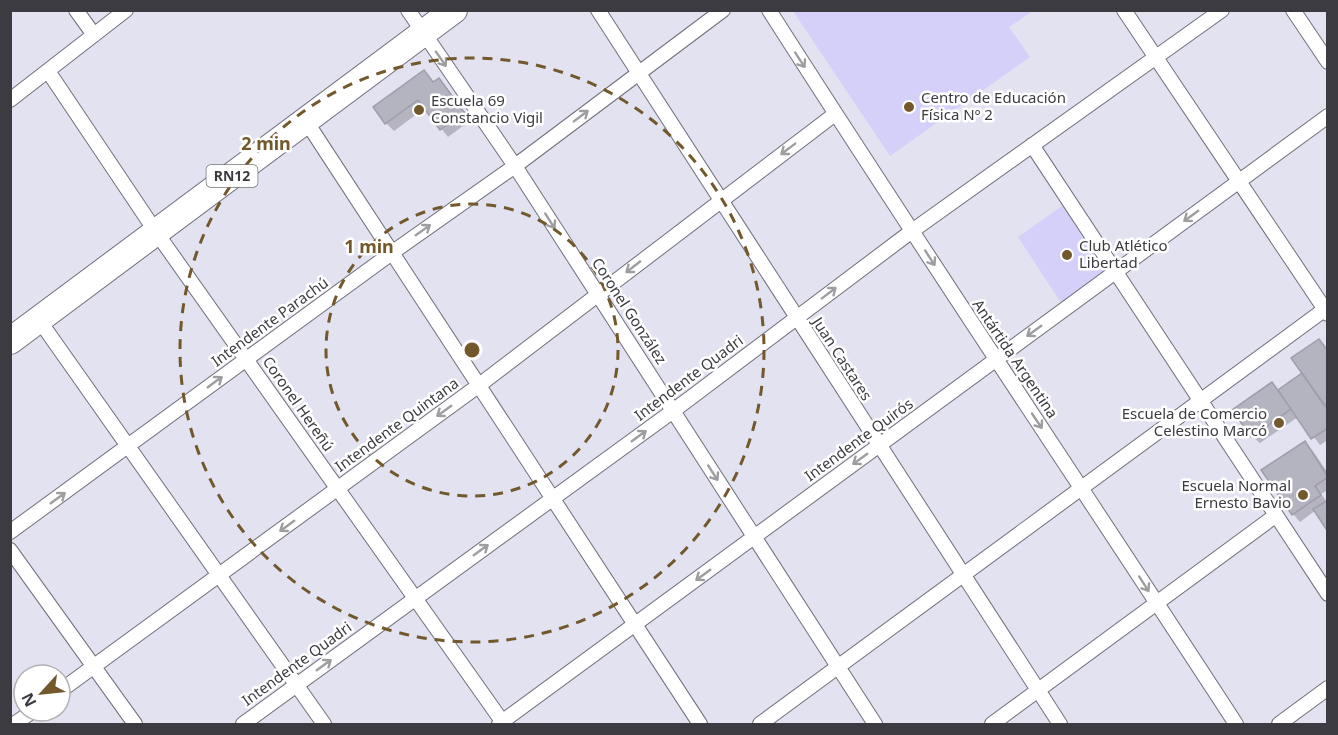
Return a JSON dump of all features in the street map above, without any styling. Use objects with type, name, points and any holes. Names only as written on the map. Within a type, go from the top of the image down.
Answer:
[{"type":"highway","name":"RN12","points":[[20,329],[156,232],[454,10]]},
{"type":"street","points":[[76,10],[94,35]]},
{"type":"street","points":[[10,100],[126,10]]},
{"type":"street","name":"Coronel González","points":[[408,10],[515,166],[875,724]]},
{"type":"street","name":"Juan Castares","points":[[598,10],[1060,724]]},
{"type":"street","name":"Intendente Parachú","points":[[10,532],[393,252],[515,166],[723,10]]},
{"type":"street","name":"Antártida Argentina","points":[[769,10],[995,360],[1236,724]]},
{"type":"street","points":[[760,724],[1326,310],[1124,10]]},
{"type":"street","name":"Intendente Quadri","points":[[243,724],[674,411],[912,231],[1222,10]]},
{"type":"street","points":[[1293,10],[1328,62]]},
{"type":"street","name":"Coronel Hereñú","points":[[48,71],[156,232],[502,724]]},
{"type":"street","name":"Intendente Quintana","points":[[72,683],[478,386],[721,198],[835,114]]},
{"type":"street","name":"Intendente Quirós","points":[[502,724],[1328,116]]},
{"type":"street","points":[[306,121],[700,724]]},
{"type":"street","points":[[1032,145],[1328,594]]},
{"type":"street","points":[[20,329],[128,446],[324,724]]},
{"type":"street","points":[[992,724],[1275,516]]},
{"type":"street","points":[[10,550],[135,724]]},
{"type":"street","points":[[1279,724],[1328,688]]},
{"type":"shaded area","name":"Centro de Educación Física Nº 2","points":[[793,11],[1033,11],[1009,27],[1030,57],[890,156]]},
{"type":"shaded area","name":"Club Atlético Libertad","points":[[1069,201],[1116,272],[1065,309],[1018,237]]},
{"type":"building","points":[[424,70],[433,82],[439,78],[464,112],[440,130],[418,100],[385,124],[373,107]]},
{"type":"building","points":[[1319,339],[1328,351],[1328,402],[1324,405],[1291,358]]},
{"type":"building","points":[[1302,373],[1328,410],[1328,428],[1311,439],[1278,390]]},
{"type":"building","points":[[1272,382],[1291,409],[1251,437],[1232,410]]},
{"type":"building","name":"Escuela Normal Ernesto Bavio","points":[[1305,441],[1328,477],[1315,486],[1321,495],[1292,515],[1261,470]]},
{"type":"building","points":[[1328,500],[1328,532],[1313,509]]},
{"type":"place","name":"Centro de Educación Física Nº 2","points":[[909,107]]},
{"type":"place","name":"Escuela 69 Constancio Vigil","points":[[419,110]]},
{"type":"place","name":"Club Atlético Libertad","points":[[1067,255]]},
{"type":"place","name":"Escuela de Comercio Celestino Marcó","points":[[1279,423]]},
{"type":"place","name":"Escuela Normal Ernesto Bavio","points":[[1303,495]]}]
